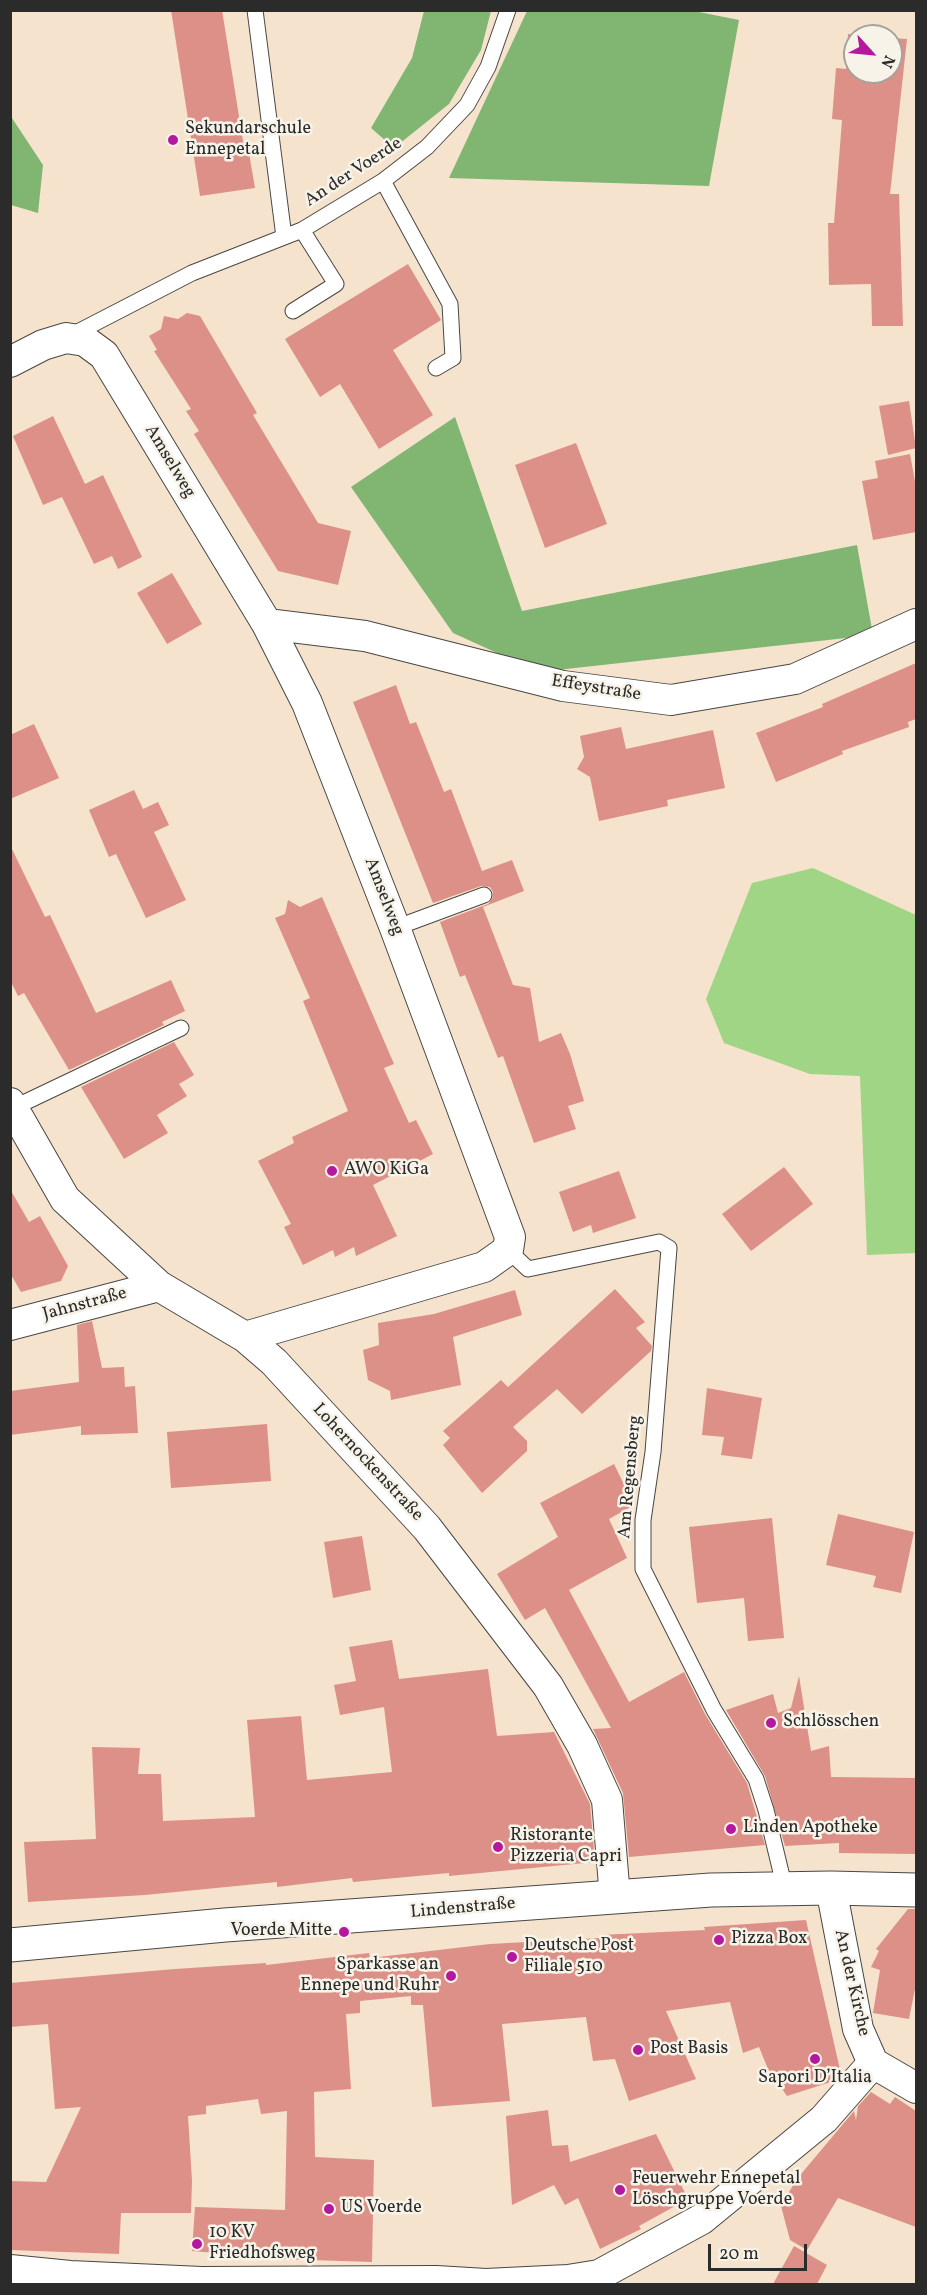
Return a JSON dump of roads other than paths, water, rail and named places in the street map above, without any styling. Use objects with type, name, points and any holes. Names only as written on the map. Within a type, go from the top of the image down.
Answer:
[{"type":"street","points":[[10,362],[43,345],[66,338]]},
{"type":"street","name":"Amselweg","points":[[66,338],[85,341],[104,356],[267,624],[307,703],[395,928],[510,1237],[508,1250]]},
{"type":"street","name":"Effeystraße","points":[[267,624],[365,636],[563,686],[671,700],[795,679],[916,624]]},
{"type":"street","name":"Lohernockenstraße","points":[[12,1106],[65,1199],[159,1286],[245,1337],[274,1362],[427,1528],[548,1686],[582,1745],[607,1800],[615,1898]]},
{"type":"street","points":[[245,1337],[484,1267],[508,1250]]},
{"type":"street","name":"Jahnstraße","points":[[10,1325],[159,1286]]},
{"type":"street","name":"Lindenstraße","points":[[10,1945],[225,1925],[711,1890],[831,1888],[916,1890]]},
{"type":"street","name":"An der Kirche","points":[[831,1888],[858,2028],[873,2063]]},
{"type":"street","points":[[10,2270],[70,2276],[201,2282],[436,2281],[486,2284],[568,2280],[599,2275],[702,2219],[790,2150],[824,2119],[873,2063],[916,2088]]},
{"type":"lane","points":[[66,338],[192,273],[284,237],[255,10]]},
{"type":"lane","name":"An der Voerde","points":[[284,237],[302,230],[383,181],[427,147],[467,105],[488,67],[508,10]]},
{"type":"lane","points":[[383,181],[450,304],[453,358],[436,368]]},
{"type":"lane","points":[[293,311],[336,284],[302,230]]},
{"type":"lane","points":[[395,928],[484,895]]},
{"type":"lane","points":[[12,1106],[181,1028]]},
{"type":"lane","name":"Am Regensberg","points":[[508,1250],[528,1269],[659,1242],[669,1248],[653,1452],[643,1520],[644,1569],[714,1710],[756,1779],[785,1889]]},
{"type":"place","name":"Sekundarschule Ennepetal","points":[[173,140]]},
{"type":"place","name":"AWO KiGa","points":[[332,1171]]},
{"type":"place","name":"Schlösschen","points":[[771,1723]]},
{"type":"place","name":"Linden Apotheke","points":[[731,1829]]},
{"type":"place","name":"Ristorante Pizzeria Capri","points":[[498,1847]]},
{"type":"place","name":"Voerde Mitte","points":[[344,1932]]},
{"type":"place","name":"Pizza Box","points":[[719,1940]]},
{"type":"place","name":"Deutsche Post Filiale 510","points":[[512,1957]]},
{"type":"place","name":"Sparkasse an Ennepe und Ruhr","points":[[451,1976]]},
{"type":"place","name":"Post Basis","points":[[638,2050]]},
{"type":"place","name":"Sapori D’Italia","points":[[815,2059]]},
{"type":"place","name":"Feuerwehr Ennepetal Löschgruppe Voerde","points":[[620,2190]]},
{"type":"place","name":"US Voerde","points":[[329,2209]]},
{"type":"place","name":"10 KV Friedhofsweg","points":[[197,2244]]}]
